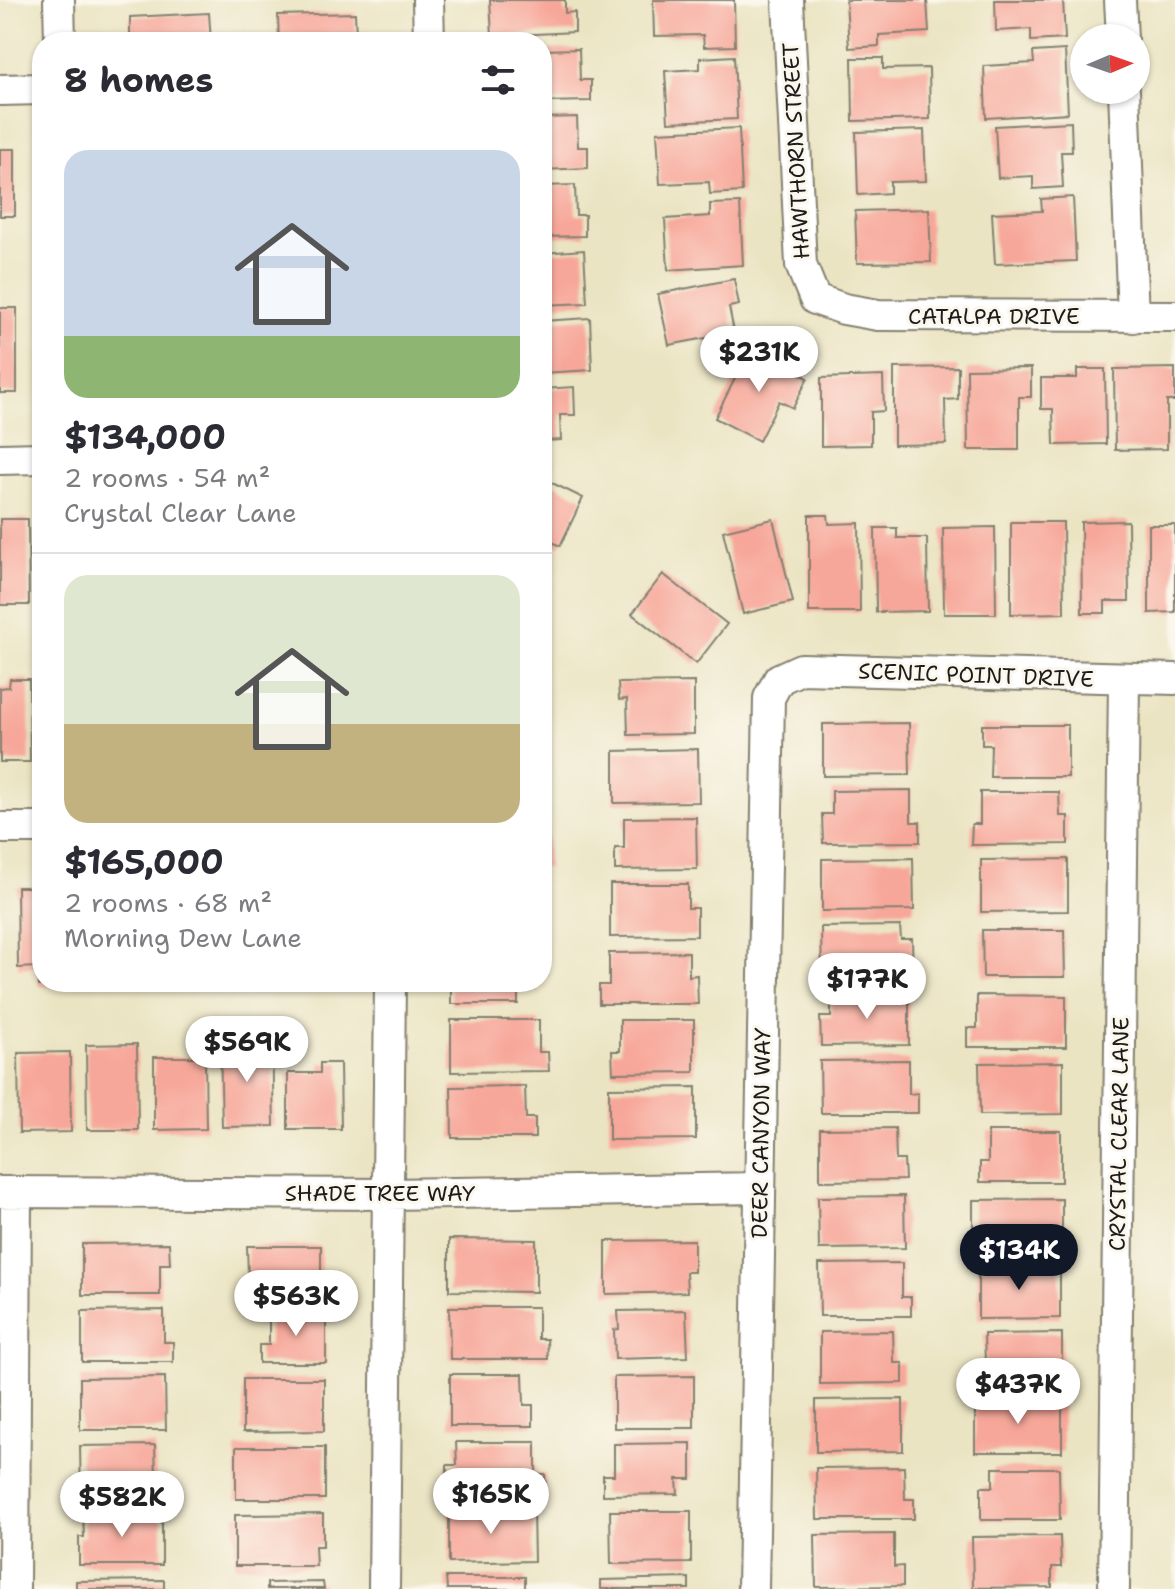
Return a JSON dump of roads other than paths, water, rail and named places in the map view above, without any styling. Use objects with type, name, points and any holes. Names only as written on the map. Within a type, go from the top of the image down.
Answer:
[{"type":"street","points":[[59,0],[60,32]]},
{"type":"street","points":[[428,0],[429,32]]},
{"type":"street","name":"HAWTHORN STREET","points":[[788,0],[801,265],[815,299]]},
{"type":"street","points":[[1120,0],[1121,24]]},
{"type":"street","points":[[0,90],[32,89]]},
{"type":"street","points":[[1125,104],[1133,317]]},
{"type":"street","name":"CATALPA DRIVE","points":[[815,299],[844,309],[878,315],[1175,316]]},
{"type":"street","points":[[0,459],[32,458]]},
{"type":"street","name":"SCENIC POINT DRIVE","points":[[779,679],[801,669],[1175,679]]},
{"type":"street","name":"DEER CANYON WAY","points":[[753,1589],[769,698],[779,679]]},
{"type":"street","name":"CRYSTAL CLEAR LANE","points":[[1114,1589],[1124,679]]},
{"type":"street","points":[[0,828],[32,828]]},
{"type":"street","points":[[384,1589],[390,992]]},
{"type":"street","name":"SHADE TREE WAY","points":[[8,1192],[388,1194],[760,1188]]},
{"type":"street","points":[[8,1192],[14,1589]]}]
